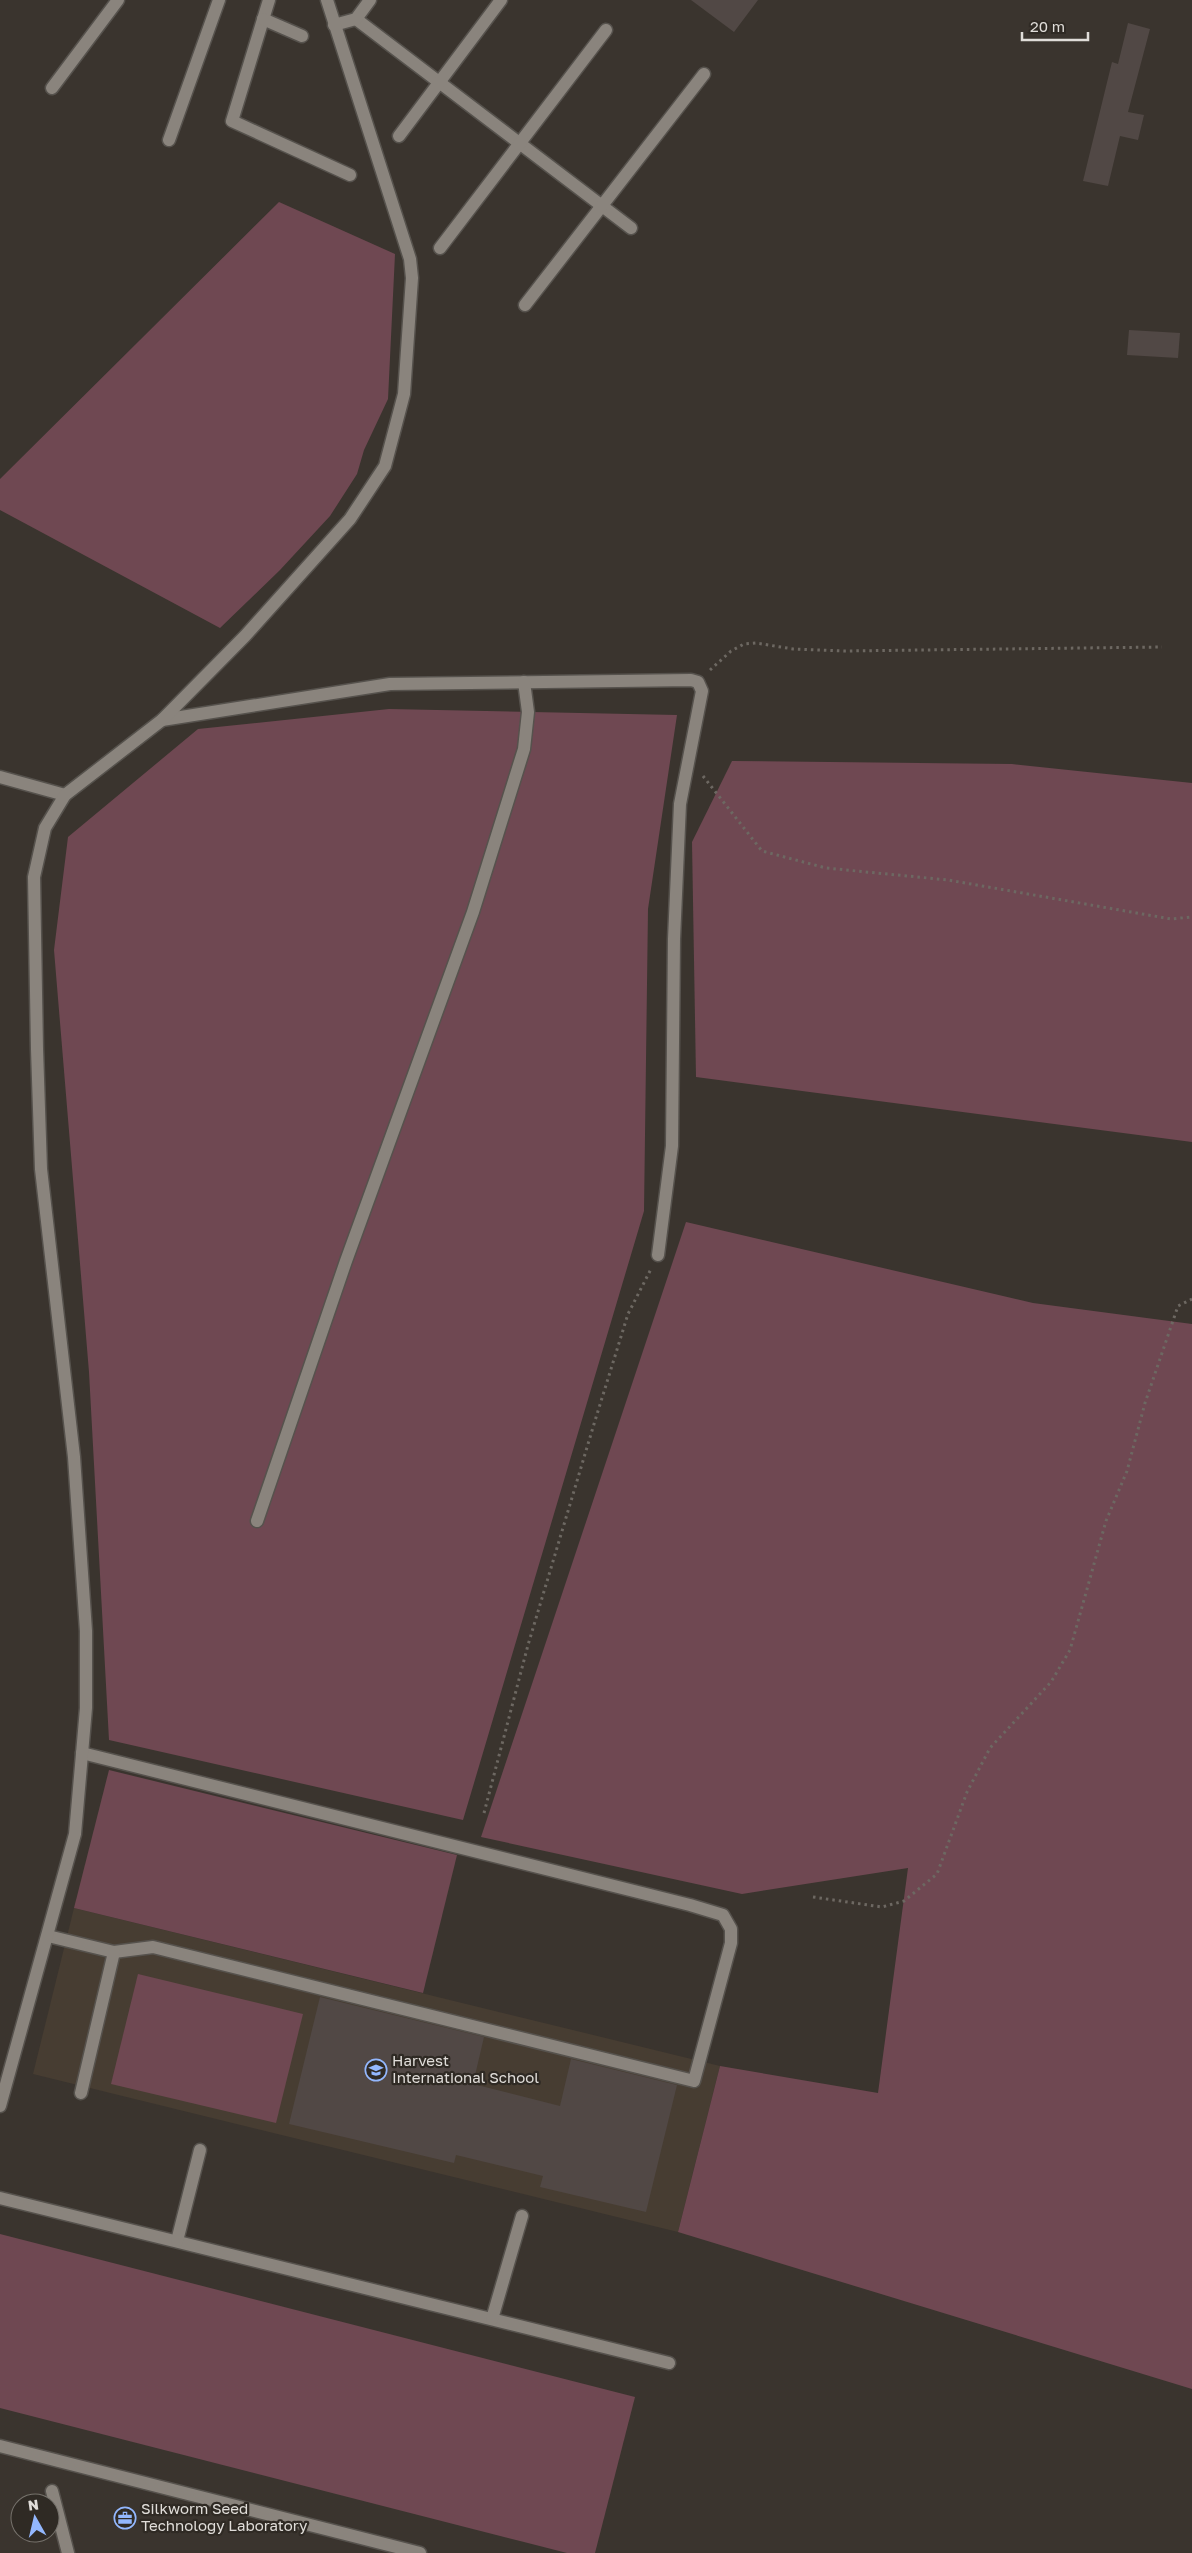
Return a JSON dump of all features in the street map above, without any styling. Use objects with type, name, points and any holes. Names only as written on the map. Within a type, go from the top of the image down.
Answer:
[{"type":"street","points":[[52,88],[118,0]]},
{"type":"street","points":[[169,140],[219,0]]},
{"type":"street","points":[[269,0],[232,121],[350,175]]},
{"type":"street","points":[[0,2106],[75,1834],[86,1708],[86,1630],[74,1457],[42,1169],[37,1049],[34,877],[45,828],[65,795],[162,720],[245,636],[350,518],[385,466],[404,394],[412,278],[410,259],[327,0]]},
{"type":"street","points":[[334,26],[356,19],[370,0]]},
{"type":"street","points":[[399,136],[501,0]]},
{"type":"street","points":[[356,19],[630,228]]},
{"type":"street","points":[[263,20],[302,36]]},
{"type":"street","points":[[440,248],[606,30]]},
{"type":"street","points":[[525,305],[704,74]]},
{"type":"street","points":[[162,720],[390,684],[691,680],[698,682],[702,691],[680,804],[674,939],[672,1146],[658,1255]]},
{"type":"street","points":[[257,1521],[346,1261],[479,894],[524,749],[528,712],[524,682]]},
{"type":"street","points":[[0,777],[65,795]]},
{"type":"street","points":[[48,1936],[114,1952],[153,1947],[694,2081],[731,1943],[731,1929],[723,1915],[690,1905],[82,1753]]},
{"type":"street","points":[[81,2093],[114,1952]]},
{"type":"street","points":[[177,2241],[200,2150]]},
{"type":"street","points":[[0,2198],[669,2363]]},
{"type":"street","points":[[492,2319],[522,2216]]},
{"type":"street","points":[[0,2446],[420,2553]]},
{"type":"street","points":[[52,2491],[68,2553]]},
{"type":"path","points":[[698,682],[731,651],[744,644],[756,643],[793,649],[844,651],[1162,647]]},
{"type":"path","points":[[689,758],[762,851],[826,868],[948,880],[1170,919],[1192,917]]},
{"type":"path","points":[[484,1813],[528,1645],[628,1314],[658,1255]]},
{"type":"path","points":[[813,1898],[882,1907],[904,1901],[937,1874],[967,1792],[990,1748],[1051,1682],[1070,1650],[1106,1521],[1127,1471],[1168,1331],[1178,1306],[1192,1299]]},
{"type":"shaded area","points":[[279,202],[395,254],[388,399],[364,450],[357,474],[330,516],[280,570],[220,628],[0,510],[0,479]]},
{"type":"shaded area","points":[[389,709],[677,715],[648,909],[644,1211],[463,1820],[109,1740],[89,1372],[54,950],[68,837],[198,729]]},
{"type":"shaded area","points":[[732,761],[1012,764],[1192,783],[1192,1142],[696,1077],[692,842]]},
{"type":"shaded area","points":[[686,1222],[1033,1303],[1192,1324],[1192,2389],[678,2232],[720,2066],[878,2093],[908,1868],[742,1894],[481,1837]]},
{"type":"shaded area","points":[[109,1770],[457,1855],[423,1993],[74,1908]]},
{"type":"shaded area","name":"Harvest International School","points":[[74,1908],[720,2066],[678,2232],[33,2074]]},
{"type":"shaded area","points":[[138,1974],[303,2014],[276,2123],[111,2084]]},
{"type":"shaded area","points":[[0,2234],[635,2397],[595,2553],[567,2553],[0,2408]]},
{"type":"building","points":[[691,0],[758,0],[734,32]]},
{"type":"building","points":[[1128,23],[1150,29],[1128,112],[1144,115],[1138,140],[1120,136],[1108,186],[1083,181],[1112,62],[1118,64]]},
{"type":"building","points":[[1129,330],[1180,333],[1178,358],[1127,355]]},
{"type":"building","points":[[320,1997],[484,2037],[473,2084],[560,2106],[571,2059],[677,2085],[646,2212],[540,2187],[543,2176],[456,2155],[454,2163],[289,2124]]},
{"type":"place","name":"Harvest International School","points":[[376,2070]]},
{"type":"place","name":"Silkworm Seed Technology Laboratory","points":[[125,2518]]}]
